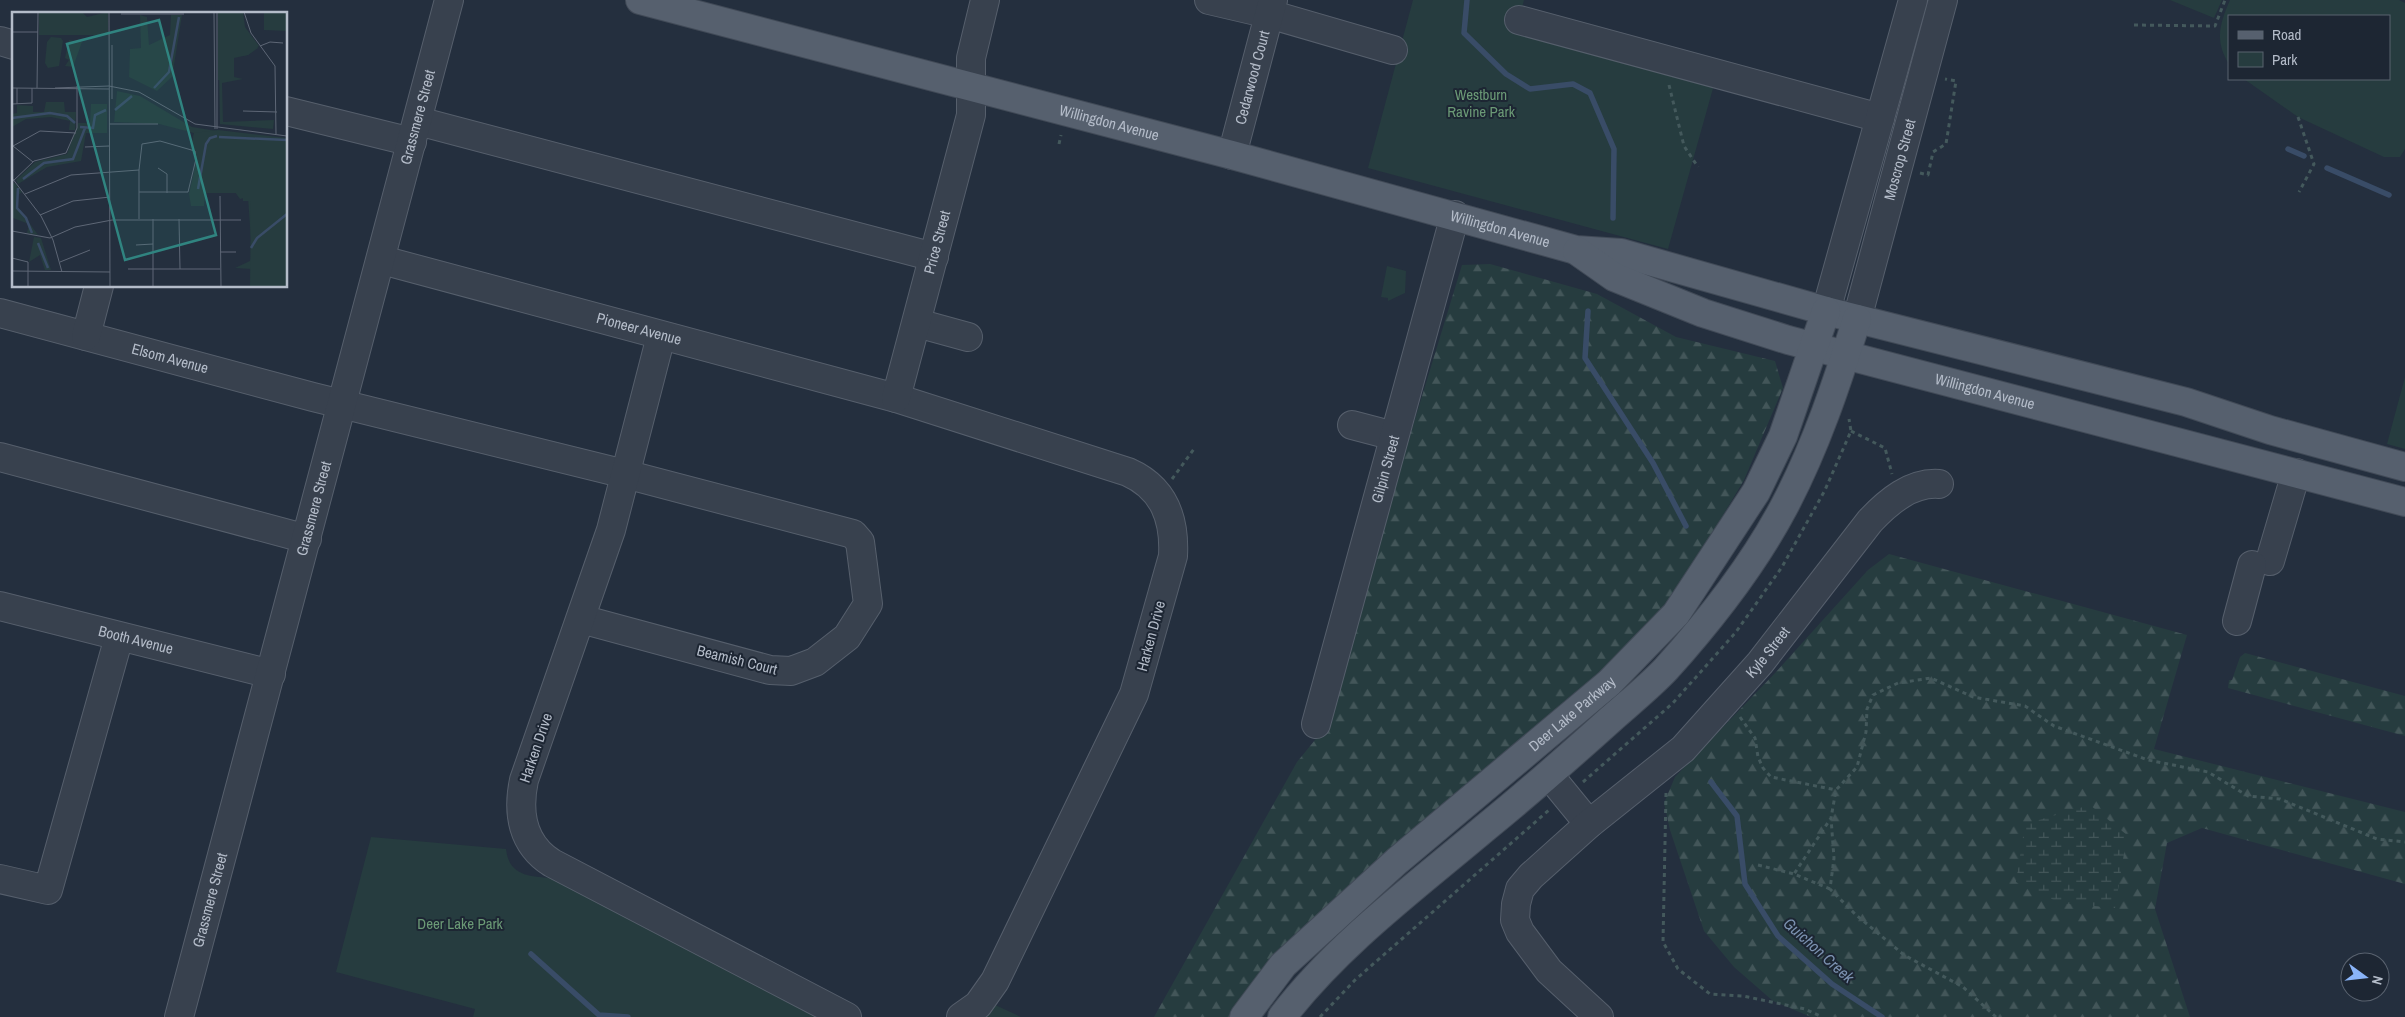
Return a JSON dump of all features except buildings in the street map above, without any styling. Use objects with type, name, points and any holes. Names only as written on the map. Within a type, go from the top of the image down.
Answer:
[{"type":"main road","name":"Willingdon Avenue","points":[[640,0],[696,8],[971,86],[1455,215],[1576,250],[1621,253],[1826,311],[2186,402],[2270,430],[2405,467]]},
{"type":"main road","name":"Willingdon Avenue","points":[[1576,250],[1614,277],[1703,313],[1815,347],[2405,502]]},
{"type":"main road","name":"Deer Lake Parkway","points":[[1244,1017],[1283,965],[1397,861],[1608,683],[1676,614],[1756,492],[1783,436],[1826,311]]},
{"type":"main road","name":"Deer Lake Parkway","points":[[1282,1017],[1322,971],[1371,924],[1549,775],[1664,670],[1713,613],[1752,559],[1785,506],[1813,447],[1857,319]]},
{"type":"street","name":"Grassmere Street","points":[[179,1017],[382,260],[449,0]]},
{"type":"street","name":"Price Street","points":[[896,398],[971,115],[971,58],[985,0]]},
{"type":"street","points":[[1209,0],[1271,7],[1393,50]]},
{"type":"street","name":"Moscrop Street","points":[[1826,311],[1914,0]]},
{"type":"street","name":"Moscrop Street","points":[[1857,319],[1943,0]]},
{"type":"street","name":"Cedarwood Court","points":[[1232,155],[1271,7]]},
{"type":"street","points":[[1519,20],[1880,118]]},
{"type":"street","points":[[288,111],[415,131],[934,257]]},
{"type":"street","name":"Gilpin Street","points":[[1316,724],[1455,215]]},
{"type":"street","name":"Pioneer Avenue","points":[[382,260],[896,398]]},
{"type":"street","points":[[86,336],[98,288]]},
{"type":"street","name":"Elsom Avenue","points":[[0,313],[342,404],[625,474],[853,534],[860,542],[868,604]]},
{"type":"street","points":[[917,323],[968,337]]},
{"type":"street","name":"Harken Drive","points":[[662,336],[611,530],[521,794],[526,832],[535,850],[552,863],[847,1017]]},
{"type":"street","name":"Harken Drive","points":[[896,398],[1139,477],[1158,493],[1170,515],[1174,543],[1173,556],[1143,669],[1134,694],[995,981],[978,1005],[961,1017]]},
{"type":"street","points":[[1352,425],[1394,436]]},
{"type":"street","points":[[0,458],[307,539]]},
{"type":"street","points":[[2237,622],[2296,473]]},
{"type":"street","name":"Kyle Street","points":[[1599,1017],[1549,970],[1520,932],[1515,920],[1516,904],[1520,889],[1531,876],[1589,824],[1683,748],[1727,701],[1870,521],[1889,502],[1928,483],[1939,484]]},
{"type":"street","name":"Beamish Court","points":[[581,619],[781,672],[803,668],[815,662],[848,637],[868,604]]},
{"type":"street","name":"Booth Avenue","points":[[0,606],[271,674]]},
{"type":"street","points":[[0,879],[48,890],[119,637]]},
{"type":"street","points":[[1549,775],[1589,824]]},
{"type":"path","points":[[2134,25],[2215,26],[2225,0]]},
{"type":"path","points":[[1661,58],[1684,146],[1698,167]]},
{"type":"path","points":[[1928,175],[1933,152],[1946,144],[1956,82],[1942,78]]},
{"type":"path","points":[[2298,117],[2314,164],[2300,192]]},
{"type":"path","points":[[1059,144],[1061,134]]},
{"type":"path","points":[[1851,431],[1885,448],[1892,473],[1889,502]]},
{"type":"path","points":[[1158,493],[1179,472],[1194,449]]},
{"type":"path","points":[[1830,889],[1834,858],[1832,818],[1836,790],[1857,767],[1866,732],[1867,709],[1873,695],[1898,683],[1931,678],[1973,697],[2025,706],[2054,726],[2148,760],[2208,772],[2248,796],[2280,799],[2377,839],[2405,842]]},
{"type":"path","points":[[1727,701],[1755,738],[1758,757],[1763,768],[1771,777],[1836,790]]},
{"type":"path","points":[[1662,766],[1666,787],[1663,942],[1678,969],[1710,994],[1743,996],[1778,1003],[1805,1009],[1822,1017]]},
{"type":"path","points":[[1794,874],[1832,818]]},
{"type":"path","points":[[1758,865],[1794,874],[1830,889],[1855,914],[1904,955],[1963,987],[1996,1017]]},
{"type":"green space","name":"Westburn Ravine Park","points":[[1413,0],[1524,0],[1519,20],[1717,74],[1668,249],[1368,168]]},
{"type":"green space","points":[[2170,0],[2222,0],[2214,18]]},
{"type":"green space","points":[[2230,0],[2399,0],[2405,3],[2405,149],[2400,157],[2384,157],[2298,117],[2245,80],[2390,80],[2390,15],[2228,15],[2228,62],[2221,48],[2220,40],[2221,24]]},
{"type":"green space","points":[[1490,264],[1597,294],[1676,337],[1775,361],[1783,388],[1744,480],[1665,612],[1602,670],[1281,952],[1229,1017],[1154,1017],[1297,762],[1324,729],[1383,524],[1462,265]]},
{"type":"green space","points":[[1387,266],[1406,271],[1405,293],[1388,301],[1388,298],[1381,297]]},
{"type":"green space","points":[[2405,377],[2405,449],[2387,444]]},
{"type":"green space","points":[[1889,554],[2187,635],[2154,749],[2405,812],[2405,884],[2202,828],[2167,843],[2155,909],[2190,1017],[1811,1017],[1773,1001],[1734,967],[1704,931],[1670,830],[1664,803],[1675,777],[1776,672],[1868,570]]},
{"type":"green space","points":[[2245,653],[2405,696],[2405,736],[2228,688],[2229,680],[2232,680],[2240,657]]},
{"type":"green space","points":[[2090,805],[2127,835],[2115,908],[2060,903],[2016,882],[2025,824]]},
{"type":"green space","name":"Deer Lake Park","points":[[371,837],[506,849],[511,865],[521,873],[550,878],[819,1017],[473,1017],[475,1009],[336,972]]},
{"type":"green space","points":[[993,1004],[1021,1017],[981,1017]]},
{"type":"waterway","points":[[1467,0],[1464,33],[1506,74],[1530,89],[1573,84],[1590,93],[1614,149],[1613,218]]},
{"type":"waterway","points":[[2288,149],[2304,156]]},
{"type":"waterway","points":[[2327,168],[2389,195]]},
{"type":"waterway","points":[[1588,311],[1585,358],[1653,463],[1686,526]]},
{"type":"waterway","name":"Guichon Creek","points":[[1711,782],[1737,816],[1745,884],[1778,936],[1832,984],[1882,1017]]},
{"type":"waterway","points":[[531,954],[599,1015],[628,1017]]}]
